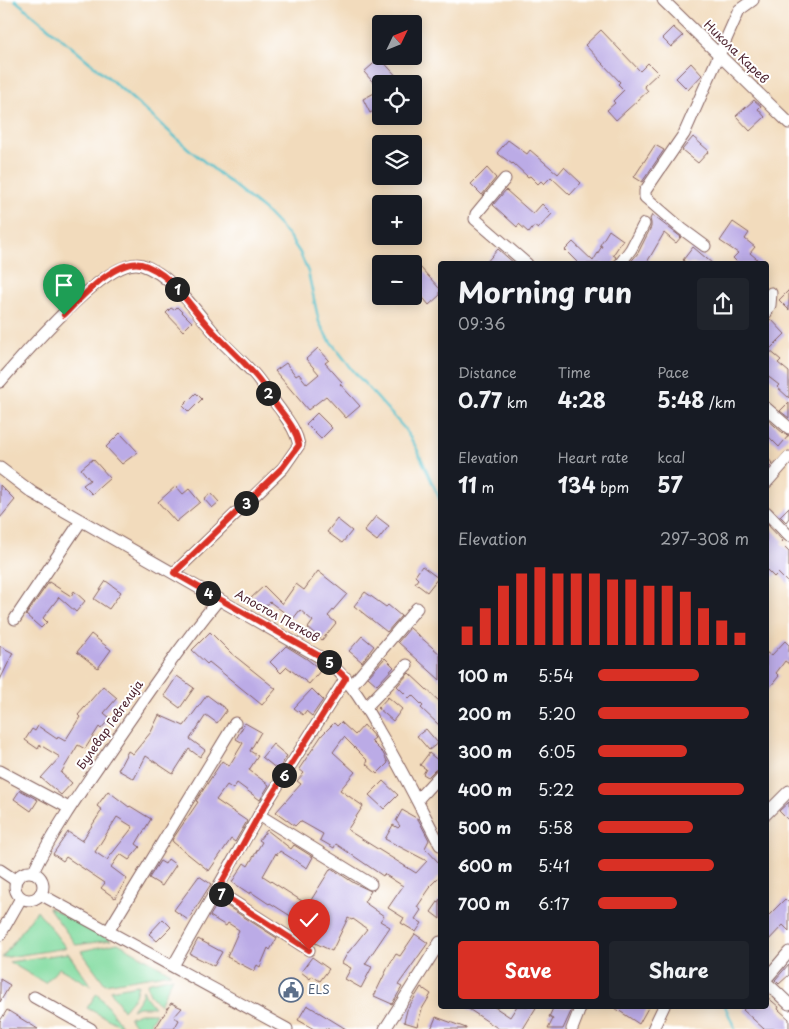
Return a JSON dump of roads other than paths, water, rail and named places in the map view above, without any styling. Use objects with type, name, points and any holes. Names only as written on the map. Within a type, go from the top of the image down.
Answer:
[{"type":"street","name":"Никола Карев","points":[[663,0],[789,123]]},
{"type":"street","points":[[705,246],[645,197],[645,191],[684,134],[739,10],[753,0]]},
{"type":"street","points":[[505,179],[476,214],[475,219],[524,261]]},
{"type":"street","points":[[622,261],[644,224]]},
{"type":"street","points":[[0,382],[32,345],[95,285],[126,266],[140,264],[152,269],[185,298],[208,327],[256,376],[296,432],[299,445],[282,468],[174,573]]},
{"type":"street","points":[[769,307],[771,293]]},
{"type":"street","points":[[769,411],[789,428]]},
{"type":"street","points":[[769,480],[787,464]]},
{"type":"street","name":"Апостол Петков","points":[[0,468],[33,493],[330,663],[349,682],[365,708],[438,841]]},
{"type":"street","points":[[769,515],[789,536]]},
{"type":"street","points":[[15,619],[82,521]]},
{"type":"street","name":"Булевар Гевгелија","points":[[33,872],[44,849],[69,808],[170,662],[219,599]]},
{"type":"street","points":[[172,966],[217,891],[259,815],[349,682],[417,608]]},
{"type":"street","points":[[365,708],[406,665]]},
{"type":"street","points":[[108,930],[235,723]]},
{"type":"street","points":[[0,771],[69,808]]},
{"type":"street","points":[[417,800],[438,777]]},
{"type":"street","points":[[769,811],[789,791]]},
{"type":"street","points":[[259,815],[371,884]]},
{"type":"street","points":[[0,870],[15,880]]},
{"type":"street","points":[[22,872],[33,872],[42,880],[42,887],[40,894],[36,898],[26,901],[16,891],[15,880],[22,872]]},
{"type":"street","points":[[217,891],[309,950]]},
{"type":"street","points":[[40,894],[287,1029]]},
{"type":"street","points":[[0,935],[21,898]]},
{"type":"street","points":[[385,1029],[438,945]]},
{"type":"street","points":[[769,976],[789,952]]},
{"type":"street","points":[[769,983],[789,1004]]},
{"type":"street","points":[[34,997],[90,1029]]},
{"type":"street","points":[[572,1029],[580,1009]]},
{"type":"street","points":[[653,1029],[663,1009]]},
{"type":"waterway","points":[[15,0],[110,79],[190,150],[264,210],[288,235],[300,253],[308,272],[319,322],[327,337],[356,374],[404,428],[416,447],[438,496]]},
{"type":"waterway","points":[[726,1009],[735,1029]]},
{"type":"place","name":"ELS","points":[[291,990]]}]
